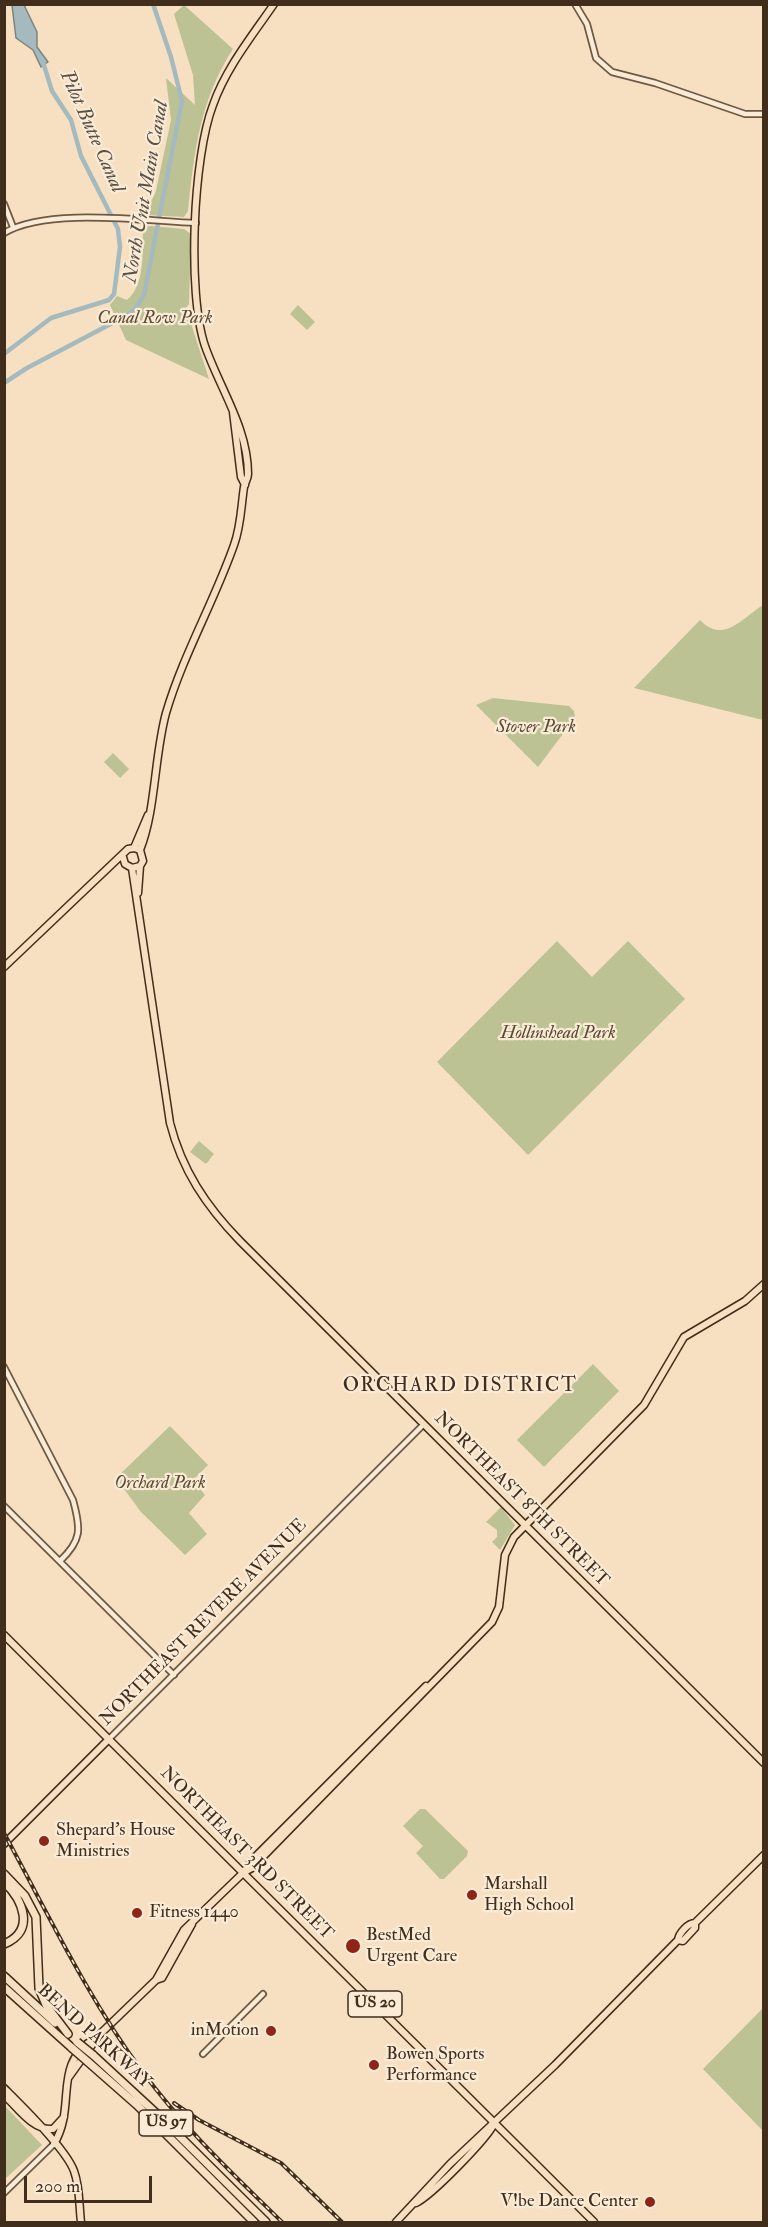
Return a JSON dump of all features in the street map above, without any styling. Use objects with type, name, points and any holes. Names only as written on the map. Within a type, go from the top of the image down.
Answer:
[{"type":"highway","points":[[4,1874],[25,1896],[36,1917],[39,1988],[46,2006],[68,2034]]},
{"type":"highway","points":[[4,1882],[17,1896],[24,1913],[21,1930],[15,1938],[4,1944]]},
{"type":"highway","name":"BEND PARKWAY","points":[[4,1976],[68,2034],[82,2052],[254,2223]]},
{"type":"highway","name":"BEND PARKWAY","points":[[4,1987],[157,2114],[266,2223]]},
{"type":"main road","points":[[137,849],[148,828],[148,815],[167,711],[234,544],[244,485],[241,432],[206,346],[198,315],[196,223],[201,153],[213,104],[230,69],[274,4]]},
{"type":"main road","points":[[4,966],[99,879],[123,856],[125,851],[137,849]]},
{"type":"main road","points":[[123,856],[125,864],[132,868],[140,866],[143,857],[137,849]]},
{"type":"main road","points":[[99,879],[125,864]]},
{"type":"main road","name":"NORTHEAST 8TH STREET","points":[[137,894],[140,866]]},
{"type":"main road","name":"NORTHEAST 8TH STREET","points":[[132,868],[170,1123],[179,1153],[203,1199],[228,1228],[764,1763]]},
{"type":"main road","points":[[54,2144],[66,2114],[69,2077],[82,2052],[168,1970],[193,1923],[243,1873],[249,1864],[492,1622],[499,1607],[505,1555],[514,1537],[644,1405],[684,1337],[745,1301],[764,1284]]},
{"type":"main road","name":"NORTHEAST 3RD STREET","points":[[4,1635],[594,2223]]},
{"type":"main road","name":"NORTHEAST REVERE AVENUE","points":[[4,1844],[109,1739]]},
{"type":"main road","points":[[396,2223],[485,2129],[495,2123],[678,1940],[683,1941],[696,1928],[695,1923],[764,1855]]},
{"type":"main road","points":[[4,2092],[40,2126],[53,2129],[66,2114]]},
{"type":"main road","points":[[4,2092],[13,2096],[37,2121],[74,2170],[81,2223]]},
{"type":"street","points":[[575,4],[587,24],[596,58],[612,72],[655,83],[745,114],[764,114]]},
{"type":"street","points":[[4,204],[14,228]]},
{"type":"street","points":[[4,233],[48,219],[196,223]]},
{"type":"street","points":[[4,1367],[70,1493],[78,1516],[76,1544],[60,1561]]},
{"type":"street","name":"NORTHEAST REVERE AVENUE","points":[[109,1739],[424,1424]]},
{"type":"street","points":[[4,1506],[174,1675]]},
{"type":"street","points":[[203,2054],[263,1994]]},
{"type":"street","points":[[4,2193],[54,2144]]},
{"type":"green space","points":[[184,5],[233,49],[213,88],[200,127],[188,211],[184,217],[145,215],[156,191],[171,120],[166,78],[195,105],[193,75],[174,14]]},
{"type":"green space","name":"Canal Row Park","points":[[143,227],[184,229],[191,234],[189,304],[186,308],[209,379],[126,340],[110,305],[117,296],[127,300],[133,293],[142,266]]},
{"type":"green space","points":[[298,305],[315,322],[307,330],[290,314]]},
{"type":"green space","points":[[763,605],[763,720],[634,688],[700,620],[717,630],[725,629],[741,622]]},
{"type":"green space","name":"Stover Park","points":[[493,698],[569,706],[574,711],[575,718],[538,767],[476,705]]},
{"type":"green space","points":[[113,753],[129,769],[120,778],[104,762]]},
{"type":"green space","name":"Hollinshead Park","points":[[557,941],[592,977],[628,941],[685,999],[528,1155],[437,1062]]},
{"type":"green space","points":[[199,1141],[214,1154],[206,1164],[190,1152]]},
{"type":"green space","points":[[593,1364],[619,1391],[544,1467],[517,1440]]},
{"type":"green space","name":"Orchard Park","points":[[170,1426],[208,1465],[193,1480],[205,1495],[189,1513],[207,1534],[185,1555],[141,1512],[116,1478]]},
{"type":"green space","points":[[501,1507],[515,1525],[500,1550],[492,1542],[497,1537],[497,1530],[486,1522]]},
{"type":"green space","points":[[420,1809],[425,1809],[468,1851],[467,1856],[444,1879],[440,1879],[416,1853],[423,1846],[403,1826]]},
{"type":"green space","points":[[763,2008],[763,2131],[703,2069]]},
{"type":"green space","points":[[5,2106],[42,2145],[5,2179]]},
{"type":"water","points":[[12,5],[24,5],[37,32],[37,47],[48,62],[41,67],[33,50],[16,38]]},
{"type":"waterway","name":"North Unit Main Canal","points":[[4,383],[27,368],[124,317],[135,309],[144,295],[182,101],[171,57],[153,4]]},
{"type":"waterway","name":"Pilot Butte Canal","points":[[4,354],[51,318],[109,300],[114,294],[120,247],[118,229],[81,156],[71,120],[52,91],[42,59]]},
{"type":"railway","points":[[4,1833],[86,1985],[142,2071],[191,2131],[282,2222]]},
{"type":"railway","points":[[174,2103],[199,2120],[281,2163],[342,2222]]},
{"type":"place","name":"Shepard’s House Ministries","points":[[44,1841]]},
{"type":"place","name":"Marshall High School","points":[[472,1895]]},
{"type":"place","name":"Fitness 1440","points":[[137,1913]]},
{"type":"place","name":"BestMed Urgent Care","points":[[353,1946]]},
{"type":"place","name":"inMotion","points":[[271,2031]]},
{"type":"place","name":"Bowen Sports Performance","points":[[374,2065]]},
{"type":"place","name":"V!be Dance Center","points":[[650,2202]]},
{"type":"district","name":"ORCHARD DISTRICT","points":[[460,1387]]}]
